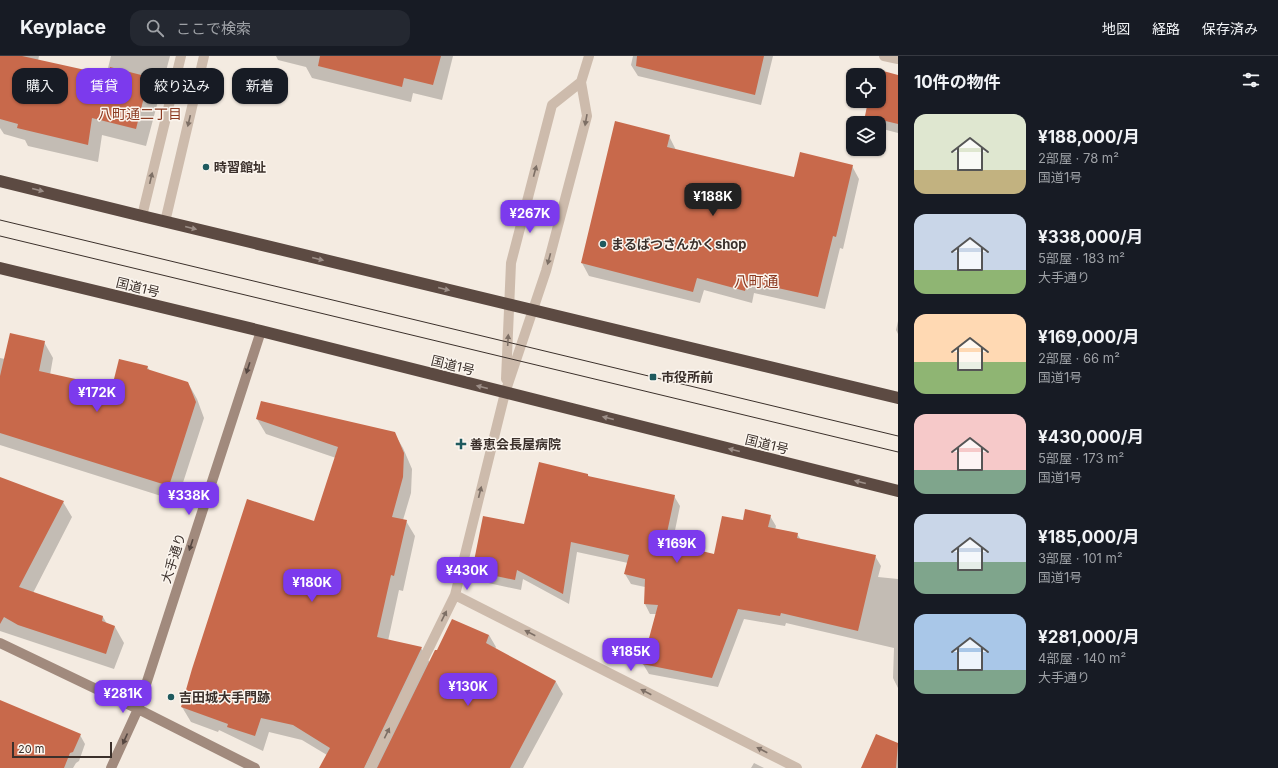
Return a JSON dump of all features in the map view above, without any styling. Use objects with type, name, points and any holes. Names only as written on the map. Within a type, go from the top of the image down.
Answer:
[{"type":"highway","points":[[0,181],[898,398]]},
{"type":"highway","name":"国道1号","points":[[0,268],[261,331],[898,491]]},
{"type":"street","points":[[142,216],[181,56]]},
{"type":"street","points":[[165,222],[204,56]]},
{"type":"street","points":[[370,768],[455,595],[505,393],[546,271],[588,116],[581,82],[589,56]]},
{"type":"street","points":[[884,56],[898,59]]},
{"type":"street","points":[[505,393],[511,263],[552,105],[581,82]]},
{"type":"street","name":"大手通り","points":[[112,768],[138,709],[261,331]]},
{"type":"street","points":[[455,595],[797,768]]},
{"type":"street","points":[[0,643],[138,709],[256,768]]},
{"type":"building","points":[[0,56],[22,56],[76,68],[76,104],[132,104],[132,73],[140,75],[140,104],[142,104],[136,129],[92,118],[88,145],[17,128],[18,124],[0,119]]},
{"type":"building","points":[[320,56],[441,56],[433,85],[404,78],[402,87],[318,66]]},
{"type":"building","points":[[637,56],[764,56],[755,95],[636,66]]},
{"type":"building","points":[[886,72],[898,75],[898,124],[886,121],[886,116],[865,116],[867,108],[886,108]]},
{"type":"building","points":[[615,121],[670,135],[667,147],[794,177],[800,152],[853,165],[836,237],[833,236],[818,297],[747,281],[745,291],[697,278],[693,292],[581,263]]},
{"type":"building","points":[[10,333],[45,341],[39,371],[112,387],[119,359],[148,366],[147,369],[188,382],[196,402],[169,486],[0,433],[0,376]]},
{"type":"building","points":[[261,401],[395,432],[404,453],[403,477],[392,517],[407,520],[394,576],[391,575],[377,637],[422,647],[364,768],[319,768],[330,748],[293,725],[261,718],[255,736],[227,727],[228,724],[181,707],[247,499],[314,521],[338,447],[256,419]]},
{"type":"building","points":[[539,462],[588,474],[588,476],[675,495],[665,542],[714,554],[722,516],[743,520],[745,509],[771,515],[768,527],[798,533],[797,538],[876,555],[858,631],[781,613],[780,616],[738,609],[712,678],[642,664],[658,605],[644,604],[645,579],[624,574],[629,555],[571,542],[563,594],[517,570],[515,580],[472,571],[483,516],[524,524]]},
{"type":"building","points":[[0,477],[64,501],[19,587],[103,616],[102,621],[115,626],[106,654],[18,625],[4,617],[0,624]]},
{"type":"building","points":[[452,619],[489,635],[486,643],[556,681],[510,768],[377,768],[435,650],[437,650]]},
{"type":"building","points":[[0,700],[81,734],[73,752],[70,753],[64,768],[0,768]]},
{"type":"building","points":[[876,734],[898,743],[896,768],[861,768]]},
{"type":"tram line","points":[[0,220],[898,436]]},
{"type":"tram line","points":[[0,236],[898,452]]},
{"type":"place","name":"時習館址","points":[[206,167]]},
{"type":"place","name":"まるばつさんかくshop","points":[[603,244]]},
{"type":"place","name":"市役所前","points":[[653,377]]},
{"type":"place","name":"善恵会長屋病院","points":[[461,444]]},
{"type":"place","name":"吉田城大手門跡","points":[[171,697]]},
{"type":"district","name":"八町通二丁目","points":[[140,113]]},
{"type":"district","name":"八町通","points":[[756,281]]}]
